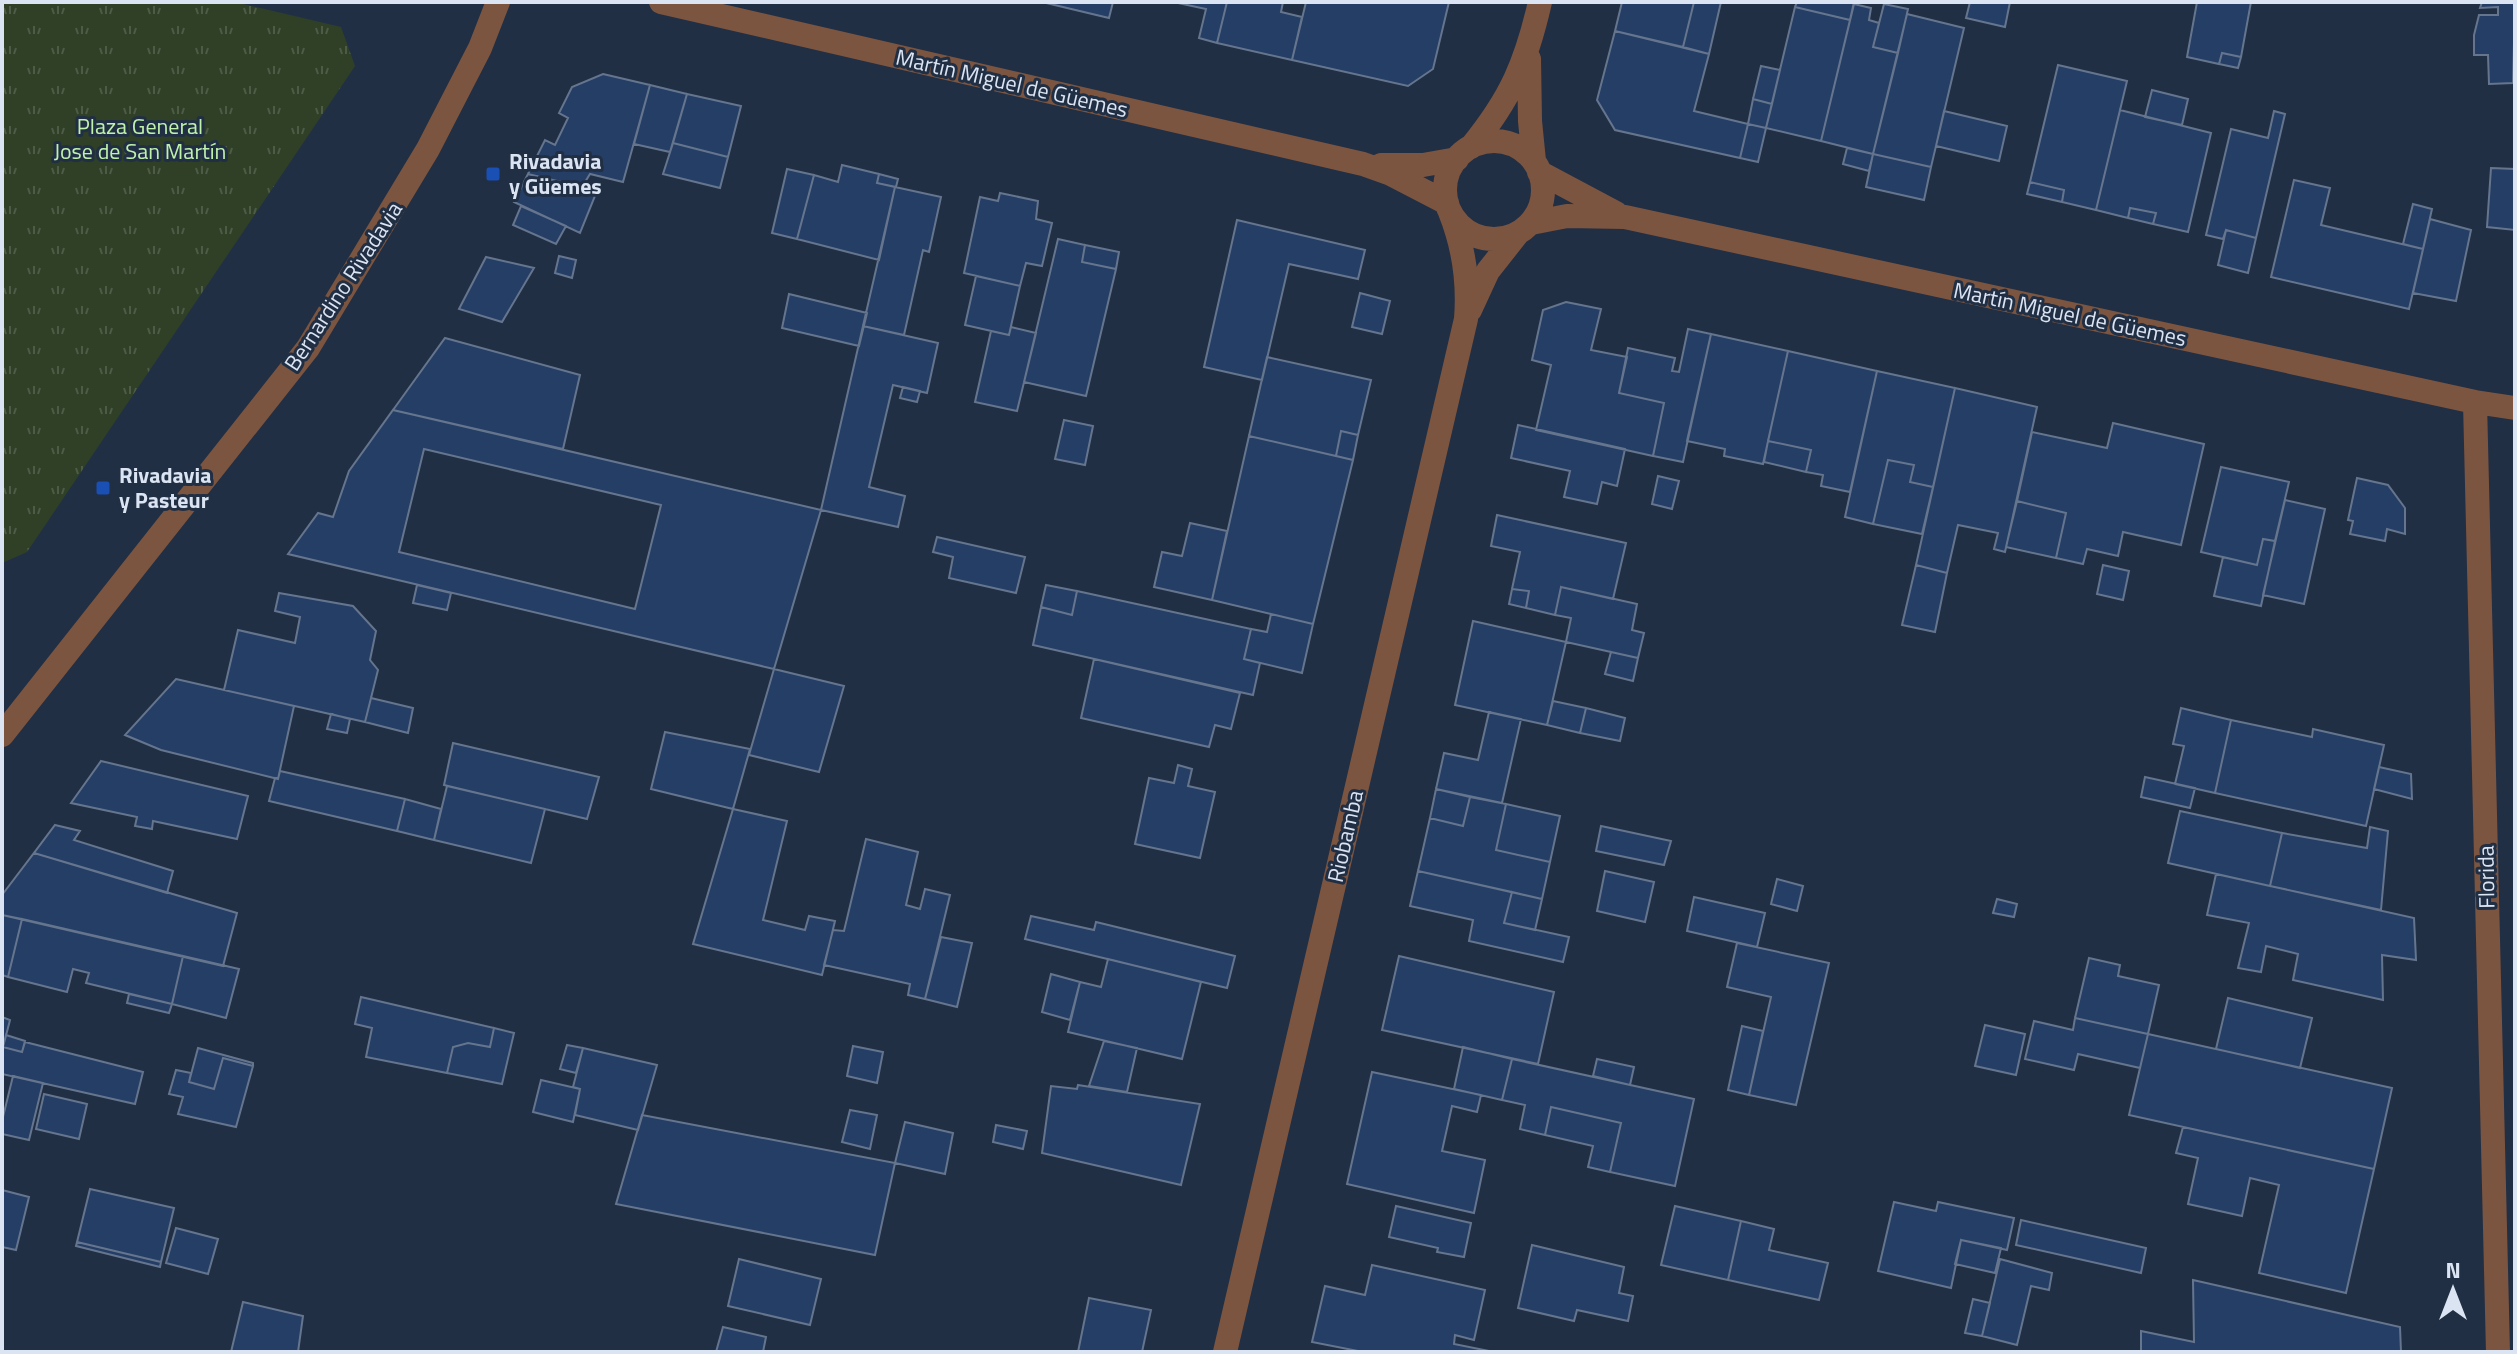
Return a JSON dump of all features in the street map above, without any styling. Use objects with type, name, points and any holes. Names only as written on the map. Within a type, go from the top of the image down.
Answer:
[{"type":"street","name":"Bernardino Rivadavia","points":[[5,726],[308,348],[428,149],[480,48],[498,2]]},
{"type":"street","name":"Martín Miguel de Güemes","points":[[661,2],[1363,164],[1391,174],[1448,207]]},
{"type":"street","points":[[1529,49],[1530,121],[1543,194],[1539,210],[1524,228],[1503,239],[1487,239],[1459,225],[1448,207],[1446,179],[1503,106],[1529,49],[1540,2]]},
{"type":"street","points":[[1464,153],[1494,141],[1525,151],[1536,166]]},
{"type":"street","name":"Martín Miguel de Güemes","points":[[1363,164],[1423,165],[1464,153]]},
{"type":"street","name":"Martín Miguel de Güemes","points":[[1536,166],[1625,217]]},
{"type":"street","name":"Riobamba","points":[[1448,207],[1467,277],[1466,319]]},
{"type":"street","name":"Martín Miguel de Güemes","points":[[1524,228],[1567,216],[1625,217],[2475,402],[2515,408]]},
{"type":"street","name":"Riobamba","points":[[1225,1352],[1466,319],[1488,271],[1524,228]]},
{"type":"street","name":"Florida","points":[[2475,402],[2498,1352]]},
{"type":"green space","name":"Plaza General Jose de San Martín","points":[[2,2],[235,2],[341,27],[355,66],[27,552],[2,563]]},
{"type":"building","points":[[1042,2],[1113,2],[1109,18]]},
{"type":"building","points":[[1227,2],[1283,2],[1281,12],[1302,17],[1292,60],[1217,43]]},
{"type":"building","points":[[1227,2],[1217,43],[1199,38],[1206,9],[1178,3]]},
{"type":"building","points":[[1306,2],[1449,2],[1433,69],[1408,86],[1292,60]]},
{"type":"building","points":[[1622,2],[1694,2],[1683,47],[1615,31]]},
{"type":"building","points":[[1694,2],[1721,2],[1709,54],[1683,47]]},
{"type":"building","points":[[1797,2],[1854,2],[1850,20],[1795,7]]},
{"type":"building","points":[[1970,2],[2010,2],[2005,27],[1966,18]]},
{"type":"building","points":[[2197,2],[2251,2],[2241,57],[2222,53],[2219,64],[2187,57]]},
{"type":"building","points":[[2482,2],[2515,2],[2513,83],[2489,84],[2488,55],[2474,55],[2474,35],[2479,15],[2498,15],[2498,7],[2480,8]]},
{"type":"building","points":[[1854,4],[1871,8],[1869,20],[1879,23],[1873,47],[1898,53],[1873,154],[1821,141]]},
{"type":"building","points":[[1884,4],[1908,9],[1898,53],[1873,47]]},
{"type":"building","points":[[1795,7],[1850,20],[1821,141],[1766,128]]},
{"type":"building","points":[[1907,14],[1964,28],[1931,167],[1873,154]]},
{"type":"building","points":[[1615,31],[1709,54],[1694,111],[1748,124],[1740,158],[1615,130],[1597,100]]},
{"type":"building","points":[[2222,53],[2241,57],[2238,68],[2219,64]]},
{"type":"building","points":[[2058,65],[2127,81],[2096,210],[2062,202],[2064,190],[2030,182]]},
{"type":"building","points":[[1761,66],[1780,70],[1772,104],[1753,99]]},
{"type":"building","points":[[603,74],[650,85],[623,182],[590,174],[582,187],[528,174],[545,140],[555,145],[568,118],[559,113],[572,87]]},
{"type":"building","points":[[650,85],[687,94],[670,152],[634,144]]},
{"type":"building","points":[[2152,90],[2188,99],[2182,125],[2145,117]]},
{"type":"building","points":[[687,94],[741,106],[728,157],[673,143]]},
{"type":"building","points":[[1753,99],[1772,104],[1766,128],[1748,124]]},
{"type":"building","points":[[2120,110],[2211,133],[2188,232],[2153,224],[2156,213],[2130,208],[2128,218],[2096,210]]},
{"type":"building","points":[[1944,111],[2007,126],[1999,161],[1936,146]]},
{"type":"building","points":[[2274,111],[2285,114],[2256,238],[2226,230],[2223,239],[2206,235],[2231,129],[2268,138]]},
{"type":"building","points":[[1748,124],[1766,128],[1758,162],[1740,158]]},
{"type":"building","points":[[673,143],[728,157],[720,188],[663,174]]},
{"type":"building","points":[[1847,148],[1873,154],[1869,171],[1843,164]]},
{"type":"building","points":[[1873,154],[1931,167],[1924,200],[1866,187]]},
{"type":"building","points":[[842,165],[879,174],[877,183],[895,187],[879,260],[797,239],[814,175],[838,182]]},
{"type":"building","points":[[2491,168],[2515,169],[2515,230],[2487,227]]},
{"type":"building","points":[[787,169],[814,175],[797,239],[772,233]]},
{"type":"building","points":[[528,174],[597,191],[580,233],[514,202]]},
{"type":"building","points":[[879,174],[898,179],[896,187],[877,183]]},
{"type":"building","points":[[2294,180],[2330,188],[2321,225],[2423,249],[2409,309],[2271,277]]},
{"type":"building","points":[[2030,182],[2064,190],[2062,202],[2027,194]]},
{"type":"building","points":[[895,187],[941,197],[929,252],[923,250],[904,335],[863,326]]},
{"type":"building","points":[[1000,193],[1038,201],[1036,219],[1052,223],[1042,266],[1026,263],[1020,286],[964,273],[980,197],[998,201]]},
{"type":"building","points":[[2413,204],[2432,209],[2423,249],[2403,244]]},
{"type":"building","points":[[521,206],[566,226],[556,244],[513,225]]},
{"type":"building","points":[[2130,208],[2156,213],[2153,224],[2128,218]]},
{"type":"building","points":[[2430,219],[2471,230],[2456,301],[2413,293]]},
{"type":"building","points":[[1237,220],[1365,250],[1358,279],[1289,264],[1262,380],[1204,367]]},
{"type":"building","points":[[2226,230],[2256,238],[2248,273],[2218,265]]},
{"type":"building","points":[[1058,239],[1085,245],[1082,262],[1116,269],[1086,396],[1024,382]]},
{"type":"building","points":[[1085,245],[1119,252],[1116,269],[1082,262]]},
{"type":"building","points":[[559,256],[576,260],[572,278],[555,273]]},
{"type":"building","points":[[486,257],[534,268],[502,322],[459,309]]},
{"type":"building","points":[[976,276],[1020,286],[1009,335],[965,325]]},
{"type":"building","points":[[1360,293],[1390,301],[1382,334],[1352,327]]},
{"type":"building","points":[[789,294],[867,313],[859,346],[782,328]]},
{"type":"building","points":[[1566,302],[1601,309],[1591,350],[1627,357],[1619,393],[1664,403],[1653,456],[1536,430],[1551,365],[1532,360],[1543,310]]},
{"type":"building","points":[[863,326],[938,343],[927,393],[893,385],[869,487],[905,496],[898,527],[821,510]]},
{"type":"building","points":[[1011,327],[1036,333],[1017,411],[975,402],[991,331],[1009,335]]},
{"type":"building","points":[[1688,329],[1711,334],[1683,462],[1653,456],[1664,403],[1619,393],[1628,348],[1675,358],[1672,371],[1679,372]]},
{"type":"building","points":[[1711,334],[1788,351],[1763,464],[1724,456],[1725,449],[1687,441]]},
{"type":"building","points":[[445,338],[580,375],[563,449],[393,410]]},
{"type":"building","points":[[1788,351],[1877,371],[1850,492],[1821,486],[1823,475],[1806,472],[1811,450],[1768,441]]},
{"type":"building","points":[[1267,357],[1371,380],[1358,435],[1341,431],[1336,456],[1249,436]]},
{"type":"building","points":[[1877,371],[1955,388],[1933,487],[1910,482],[1914,465],[1888,460],[1873,524],[1845,517]]},
{"type":"building","points":[[903,387],[920,391],[917,402],[900,398]]},
{"type":"building","points":[[1955,388],[2037,407],[2005,552],[1994,549],[1998,533],[1958,525],[1947,573],[1916,565]]},
{"type":"building","points":[[393,410],[821,510],[774,669],[288,554],[318,513],[333,517],[349,471]],"holes":[[[424,449],[661,505],[635,609],[399,552]]]},
{"type":"building","points":[[1064,420],[1093,426],[1085,465],[1055,459]]},
{"type":"building","points":[[2113,423],[2204,444],[2181,545],[2123,532],[2118,556],[2087,549],[2083,564],[2056,558],[2066,513],[2017,501],[2032,432],[2107,448]]},
{"type":"building","points":[[1518,425],[1625,449],[1617,486],[1602,482],[1597,504],[1564,497],[1570,471],[1511,458]]},
{"type":"building","points":[[1341,431],[1358,435],[1353,460],[1336,456]]},
{"type":"building","points":[[1249,436],[1353,460],[1313,624],[1212,600]]},
{"type":"building","points":[[1768,441],[1811,450],[1806,472],[1764,462]]},
{"type":"building","points":[[1888,460],[1914,465],[1910,482],[1933,487],[1922,534],[1873,524]]},
{"type":"building","points":[[2221,467],[2289,482],[2275,541],[2263,539],[2257,565],[2201,552]]},
{"type":"building","points":[[1658,476],[1679,481],[1672,509],[1652,504]]},
{"type":"building","points":[[2357,478],[2388,485],[2405,508],[2405,534],[2387,529],[2385,541],[2350,534],[2353,521],[2348,520]]},
{"type":"building","points":[[2285,500],[2325,509],[2304,604],[2263,595]]},
{"type":"building","points":[[2017,501],[2066,513],[2056,558],[2006,547]]},
{"type":"building","points":[[1497,515],[1626,543],[1613,599],[1561,587],[1555,615],[1526,608],[1529,591],[1512,589],[1520,552],[1491,546]]},
{"type":"building","points":[[1190,523],[1227,531],[1212,600],[1154,587],[1162,552],[1182,556]]},
{"type":"building","points":[[937,537],[1025,557],[1016,593],[949,578],[953,557],[933,552]]},
{"type":"building","points":[[2263,539],[2275,541],[2261,606],[2214,596],[2223,557],[2257,565]]},
{"type":"building","points":[[1916,565],[1947,573],[1935,632],[1902,625]]},
{"type":"building","points":[[2103,565],[2129,571],[2123,600],[2097,594]]},
{"type":"building","points":[[417,585],[451,593],[447,610],[413,603]]},
{"type":"building","points":[[1046,585],[1077,591],[1072,615],[1041,607]]},
{"type":"building","points":[[1561,587],[1637,604],[1632,630],[1644,633],[1638,658],[1566,642],[1571,618],[1555,615]]},
{"type":"building","points":[[1512,589],[1529,591],[1526,608],[1509,604]]},
{"type":"building","points":[[1077,591],[1251,629],[1244,659],[1260,663],[1253,695],[1033,645],[1041,607],[1072,615]]},
{"type":"building","points":[[279,593],[353,606],[376,631],[370,660],[378,670],[365,722],[224,690],[238,630],[295,643],[300,617],[275,611]]},
{"type":"building","points":[[1271,614],[1313,624],[1302,673],[1244,659],[1251,629],[1267,632]]},
{"type":"building","points":[[1473,621],[1566,642],[1547,725],[1455,705]]},
{"type":"building","points":[[1611,652],[1638,658],[1633,681],[1605,674]]},
{"type":"building","points":[[1094,659],[1240,693],[1231,729],[1215,725],[1209,747],[1081,718]]},
{"type":"building","points":[[774,669],[844,686],[819,772],[749,755]]},
{"type":"building","points":[[176,679],[294,706],[278,779],[161,750],[125,735]]},
{"type":"building","points":[[371,698],[413,708],[408,733],[365,722]]},
{"type":"building","points":[[1553,701],[1586,708],[1580,733],[1547,725]]},
{"type":"building","points":[[1586,708],[1625,718],[1620,741],[1580,733]]},
{"type":"building","points":[[2181,708],[2231,720],[2215,793],[2175,784],[2184,746],[2173,744]]},
{"type":"building","points":[[1489,712],[1521,719],[1502,803],[1436,789],[1444,753],[1478,760]]},
{"type":"building","points":[[331,714],[350,719],[347,733],[327,729]]},
{"type":"building","points":[[2231,720],[2312,737],[2313,729],[2384,745],[2366,826],[2215,793]]},
{"type":"building","points":[[665,732],[750,749],[733,809],[651,789]]},
{"type":"building","points":[[453,743],[599,777],[587,819],[444,785]]},
{"type":"building","points":[[101,761],[248,796],[237,839],[153,821],[152,829],[135,826],[137,817],[71,803]]},
{"type":"building","points":[[1178,765],[1192,769],[1188,786],[1215,792],[1200,858],[1135,844],[1149,778],[1174,783]]},
{"type":"building","points":[[2379,767],[2411,774],[2412,799],[2374,789]]},
{"type":"building","points":[[280,771],[405,799],[397,831],[269,801]]},
{"type":"building","points":[[2145,777],[2195,788],[2190,808],[2141,797]]},
{"type":"building","points":[[447,786],[545,809],[531,863],[434,840]]},
{"type":"building","points":[[1436,789],[1470,797],[1463,826],[1430,818]]},
{"type":"building","points":[[1470,797],[1506,804],[1496,850],[1550,862],[1542,899],[1418,871],[1430,818],[1463,826]]},
{"type":"building","points":[[405,799],[441,809],[434,840],[397,831]]},
{"type":"building","points":[[1506,804],[1560,816],[1550,862],[1496,850]]},
{"type":"building","points":[[733,809],[787,821],[763,920],[805,930],[809,916],[835,921],[822,975],[693,944]]},
{"type":"building","points":[[2180,811],[2282,833],[2270,886],[2168,863]]},
{"type":"building","points":[[55,825],[80,831],[74,840],[173,871],[167,893],[34,853]]},
{"type":"building","points":[[1601,826],[1671,841],[1664,865],[1596,851]]},
{"type":"building","points":[[2370,827],[2388,831],[2381,910],[2270,886],[2282,833],[2367,848]]},
{"type":"building","points":[[866,839],[918,852],[906,905],[920,909],[925,889],[950,895],[925,999],[908,995],[910,984],[824,965],[833,930],[844,931]]},
{"type":"building","points":[[34,853],[237,913],[223,966],[2,915],[2,895]]},
{"type":"building","points":[[1418,871],[1512,892],[1504,923],[1569,937],[1563,962],[1469,941],[1473,920],[1410,906]]},
{"type":"building","points":[[1605,871],[1654,882],[1645,922],[1597,911]]},
{"type":"building","points":[[2216,874],[2414,918],[2416,960],[2382,955],[2383,1000],[2293,980],[2298,954],[2266,946],[2261,972],[2238,968],[2249,923],[2207,915]]},
{"type":"building","points":[[1777,879],[1803,886],[1797,911],[1771,904]]},
{"type":"building","points":[[1512,892],[1542,899],[1535,930],[1504,923]]},
{"type":"building","points":[[1694,897],[1765,913],[1757,947],[1687,931]]},
{"type":"building","points":[[1997,899],[2017,904],[2014,917],[1993,913]]},
{"type":"building","points":[[2,915],[22,919],[8,977],[2,975]]},
{"type":"building","points":[[1031,916],[1094,930],[1096,922],[1235,956],[1227,988],[1025,939]]},
{"type":"building","points":[[22,919],[183,956],[172,1004],[86,983],[89,973],[73,969],[67,992],[8,977]]},
{"type":"building","points":[[941,937],[972,943],[957,1007],[925,999]]},
{"type":"building","points":[[1737,943],[1829,963],[1796,1105],[1749,1095],[1771,997],[1727,987]]},
{"type":"building","points":[[183,956],[239,969],[226,1018],[172,1004]]},
{"type":"building","points":[[1399,956],[1554,992],[1538,1064],[1382,1030]]},
{"type":"building","points":[[2089,958],[2120,965],[2118,976],[2159,985],[2148,1034],[2075,1018]]},
{"type":"building","points":[[1108,959],[1201,982],[1182,1059],[1068,1032],[1080,982],[1101,987]]},
{"type":"building","points":[[1051,974],[1080,982],[1070,1020],[1042,1012]]},
{"type":"building","points":[[129,994],[172,1004],[169,1013],[127,1003]]},
{"type":"building","points":[[361,997],[494,1028],[490,1047],[468,1043],[453,1047],[447,1073],[366,1057],[372,1028],[355,1024]]},
{"type":"building","points":[[2228,998],[2312,1018],[2300,1068],[2216,1049]]},
{"type":"building","points":[[2,1017],[10,1020],[3,1047],[22,1052],[25,1042],[143,1072],[135,1104],[2,1074]]},
{"type":"building","points":[[2075,1018],[2148,1034],[2140,1068],[2078,1054],[2074,1070],[2025,1059],[2034,1021],[2073,1030]]},
{"type":"building","points":[[1985,1025],[2025,1034],[2016,1075],[1975,1066]]},
{"type":"building","points":[[1742,1026],[1763,1031],[1749,1095],[1728,1090]]},
{"type":"building","points":[[494,1028],[514,1033],[502,1084],[447,1073],[453,1047],[468,1043],[490,1047]]},
{"type":"building","points":[[2148,1034],[2392,1088],[2374,1169],[2129,1115]]},
{"type":"building","points":[[6,1035],[25,1041],[22,1052],[3,1047]]},
{"type":"building","points":[[1104,1041],[1137,1048],[1127,1092],[1089,1086]]},
{"type":"building","points":[[567,1045],[583,1048],[576,1073],[560,1069]]},
{"type":"building","points":[[853,1046],[883,1052],[877,1083],[847,1076]]},
{"type":"building","points":[[1463,1047],[1512,1059],[1502,1100],[1454,1089]]},
{"type":"building","points":[[198,1048],[253,1063],[253,1066],[223,1058],[214,1089],[189,1082]]},
{"type":"building","points":[[583,1048],[657,1065],[638,1130],[575,1115],[580,1089],[573,1087]]},
{"type":"building","points":[[223,1058],[253,1066],[236,1127],[178,1114],[183,1097],[169,1094],[176,1070],[191,1073],[189,1082],[214,1089]]},
{"type":"building","points":[[1512,1059],[1694,1099],[1675,1186],[1610,1172],[1621,1123],[1551,1107],[1545,1135],[1520,1129],[1525,1105],[1502,1100]]},
{"type":"building","points":[[1597,1059],[1634,1067],[1630,1085],[1593,1076]]},
{"type":"building","points":[[1372,1072],[1481,1095],[1477,1112],[1452,1106],[1442,1151],[1485,1160],[1474,1213],[1347,1184]]},
{"type":"building","points":[[13,1076],[43,1083],[29,1140],[2,1134],[2,1121]]},
{"type":"building","points":[[541,1080],[580,1089],[573,1122],[533,1112]]},
{"type":"building","points":[[1078,1085],[1200,1104],[1181,1185],[1042,1153],[1051,1086],[1077,1089]]},
{"type":"building","points":[[44,1094],[87,1104],[79,1139],[36,1129]]},
{"type":"building","points":[[1551,1107],[1621,1123],[1610,1172],[1588,1167],[1593,1146],[1545,1135]]},
{"type":"building","points":[[850,1110],[877,1115],[870,1149],[842,1142]]},
{"type":"building","points":[[642,1115],[895,1163],[875,1255],[616,1204]]},
{"type":"building","points":[[905,1122],[953,1133],[945,1174],[895,1163]]},
{"type":"building","points":[[996,1125],[1027,1131],[1023,1149],[993,1142]]},
{"type":"building","points":[[2183,1127],[2374,1169],[2346,1293],[2259,1273],[2279,1185],[2250,1178],[2242,1216],[2188,1204],[2198,1158],[2176,1153]]},
{"type":"building","points":[[90,1189],[174,1208],[161,1262],[77,1242]]},
{"type":"building","points":[[2,1190],[29,1197],[16,1250],[2,1247]]},
{"type":"building","points":[[1894,1202],[1936,1211],[1938,1202],[2014,1218],[2007,1250],[1961,1240],[1951,1288],[1878,1271]]},
{"type":"building","points":[[1396,1206],[1471,1223],[1464,1257],[1389,1237]]},
{"type":"building","points":[[1675,1206],[1741,1221],[1728,1280],[1661,1265]]},
{"type":"building","points":[[2021,1220],[2146,1248],[2141,1273],[2016,1245]]},
{"type":"building","points":[[1741,1221],[1774,1229],[1769,1250],[1828,1263],[1819,1300],[1728,1280]]},
{"type":"building","points":[[176,1228],[218,1239],[208,1274],[166,1263]]},
{"type":"building","points":[[1961,1240],[2001,1248],[1995,1273],[1955,1264]]},
{"type":"building","points":[[77,1242],[161,1262],[160,1267],[76,1246]]},
{"type":"building","points":[[1532,1245],[1624,1267],[1619,1293],[1633,1296],[1628,1321],[1577,1310],[1574,1321],[1518,1308]]},
{"type":"building","points":[[739,1259],[821,1279],[810,1325],[728,1306]]},
{"type":"building","points":[[2000,1259],[2052,1273],[2049,1290],[2031,1286],[2017,1345],[1982,1336]]},
{"type":"building","points":[[1372,1265],[1485,1290],[1474,1340],[1455,1335],[1454,1344],[1494,1352],[1363,1352],[1312,1342],[1325,1286],[1365,1295]]},
{"type":"building","points":[[2193,1280],[2400,1327],[2401,1352],[2141,1352],[2141,1331],[2194,1342]]},
{"type":"building","points":[[1089,1298],[1151,1310],[1142,1352],[1078,1352]]},
{"type":"building","points":[[1973,1299],[1990,1303],[1982,1336],[1965,1333]]},
{"type":"building","points":[[243,1302],[303,1316],[298,1352],[231,1352]]},
{"type":"building","points":[[723,1327],[766,1337],[763,1352],[716,1352]]},
{"type":"place","name":"Rivadavia y Güemes","points":[[493,174]]},
{"type":"place","name":"Rivadavia y Pasteur","points":[[103,488]]}]
